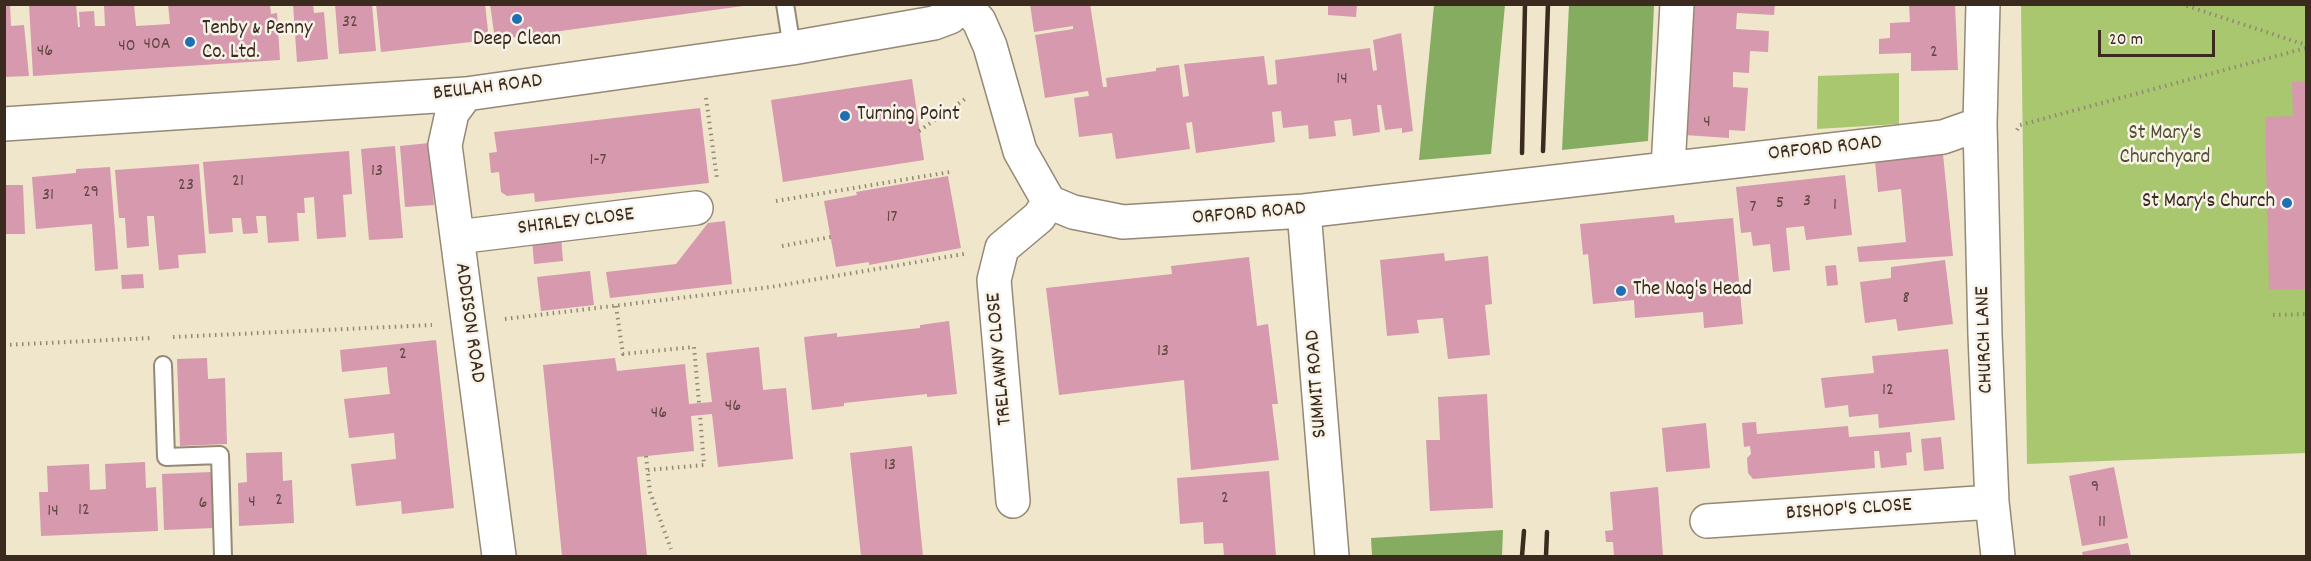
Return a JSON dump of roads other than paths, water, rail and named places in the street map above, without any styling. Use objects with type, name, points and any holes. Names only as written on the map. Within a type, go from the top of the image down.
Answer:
[{"type":"street","name":"BEULAH ROAD","points":[[4,124],[466,94],[792,48],[933,23],[950,17],[963,4]]},
{"type":"street","points":[[963,4],[979,21],[1020,151],[1049,201]]},
{"type":"street","points":[[1668,168],[1677,4]]},
{"type":"street","name":"CHURCH LANE","points":[[1983,4],[1980,124],[1985,335],[1992,501],[1998,556]]},
{"type":"street","name":"ADDISON ROAD","points":[[466,94],[452,113],[445,145],[499,556]]},
{"type":"street","name":"ORFORD ROAD","points":[[1049,201],[1073,212],[1123,222],[1304,211],[1943,137],[1980,124]]},
{"type":"street","name":"TRELAWNY CLOSE","points":[[1013,501],[994,280],[1002,248],[1039,217],[1049,201]]},
{"type":"street","name":"SHIRLEY CLOSE","points":[[457,237],[696,208]]},
{"type":"street","name":"SUMMIT ROAD","points":[[1304,211],[1332,556]]},
{"type":"street","name":"BISHOP'S CLOSE","points":[[1707,520],[1992,501]]},
{"type":"lane","points":[[785,4],[792,48]]},
{"type":"lane","points":[[163,365],[166,458],[220,455],[223,556]]},
{"type":"railway","points":[[1522,153],[1525,4]]},
{"type":"railway","points":[[1543,151],[1548,4]]},
{"type":"railway","points":[[1522,556],[1524,531]]},
{"type":"railway","points":[[1546,556],[1547,532]]},
{"type":"place","name":"Deep Clean","points":[[517,19]]},
{"type":"place","name":"Tenby & Penny Co. Ltd.","points":[[190,42]]},
{"type":"place","name":"Turning Point","points":[[845,116]]},
{"type":"place","name":"St Mary's Church","points":[[2287,203]]},
{"type":"place","name":"The Nag's Head","points":[[1621,291]]},
{"type":"park label","name":"St Mary's Churchyard","points":[[2165,147]]}]
